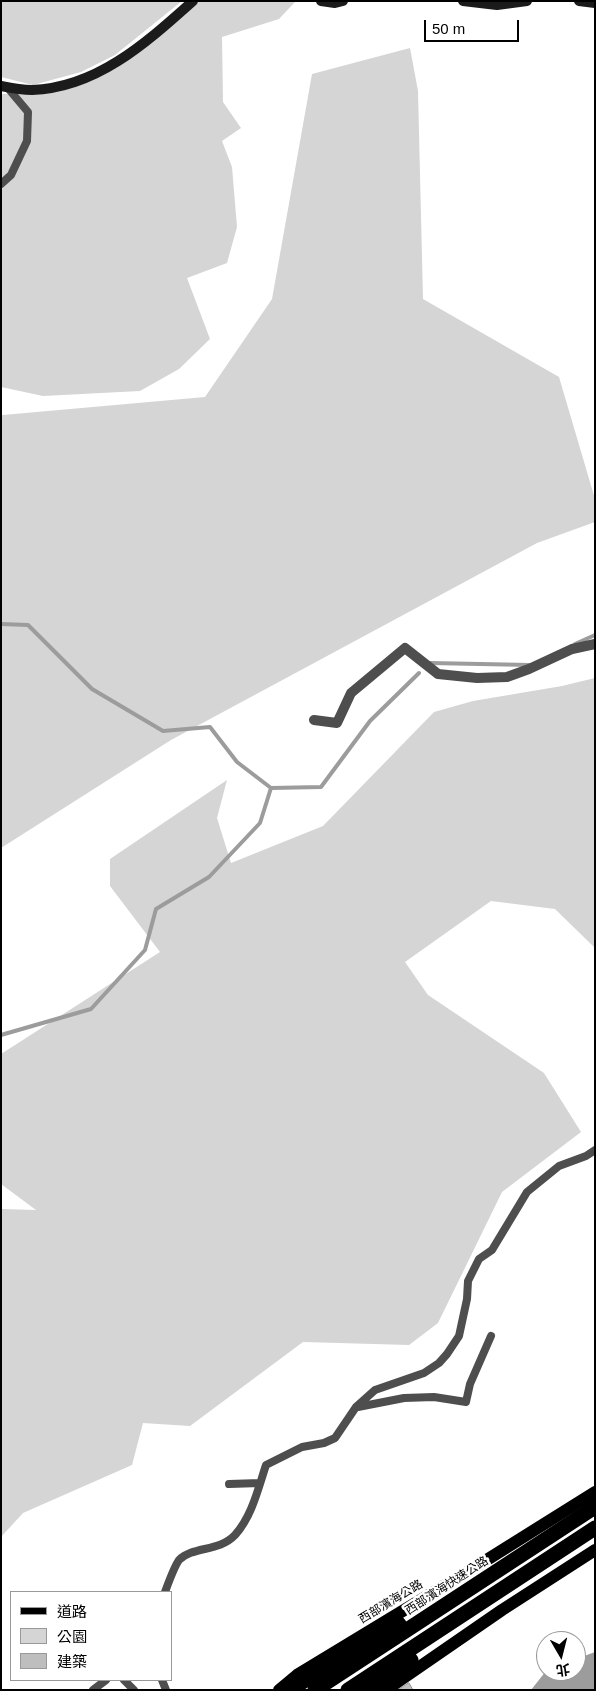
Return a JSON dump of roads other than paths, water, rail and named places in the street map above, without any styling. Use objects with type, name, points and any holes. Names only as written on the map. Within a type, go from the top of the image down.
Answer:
[{"type":"highway","name":"西部濱海快速公路","points":[[316,1690],[595,1507]]},
{"type":"highway","points":[[348,1690],[595,1528]]},
{"type":"highway","points":[[288,1690],[395,1626],[474,1585]]},
{"type":"highway","points":[[369,1690],[428,1647],[483,1601]]},
{"type":"main road","name":"西部濱海公路","points":[[279,1690],[297,1675],[486,1561],[595,1492]]},
{"type":"main road","points":[[386,1690],[502,1610],[595,1550]]},
{"type":"street","points":[[4,87],[29,90],[60,86],[113,65],[135,51],[193,1]]},
{"type":"street","points":[[321,1],[335,3],[343,1]]},
{"type":"street","points":[[463,1],[497,5],[527,1]]},
{"type":"street","points":[[579,1],[595,3]]},
{"type":"street","points":[[314,720],[337,722],[351,693],[405,648],[438,674],[477,678],[507,677],[572,649],[595,644]]},
{"type":"lane","points":[[1,184],[11,175],[27,141],[28,112],[4,87]]},
{"type":"lane","points":[[166,1591],[179,1561],[191,1553],[215,1548],[234,1537],[252,1508],[266,1465],[302,1446],[324,1443],[335,1438],[356,1407],[375,1390],[424,1373],[439,1363],[459,1336],[467,1299],[468,1281],[480,1259],[492,1250],[527,1192],[559,1166],[586,1156],[595,1150]]},
{"type":"lane","points":[[356,1407],[404,1398],[434,1397],[466,1402],[470,1384],[491,1336]]},
{"type":"lane","points":[[229,1484],[260,1483]]},
{"type":"lane","points":[[93,1690],[105,1681]]},
{"type":"lane","points":[[125,1681],[134,1690]]},
{"type":"waterway","points":[[1,624],[28,625],[92,689],[163,731],[210,727],[237,762],[271,788]]},
{"type":"waterway","points":[[575,644],[595,635]]},
{"type":"waterway","points":[[430,663],[530,665]]},
{"type":"waterway","points":[[1,1035],[91,1009],[145,950],[156,909],[209,877],[260,823],[271,788],[321,787],[370,721],[419,673]]}]
